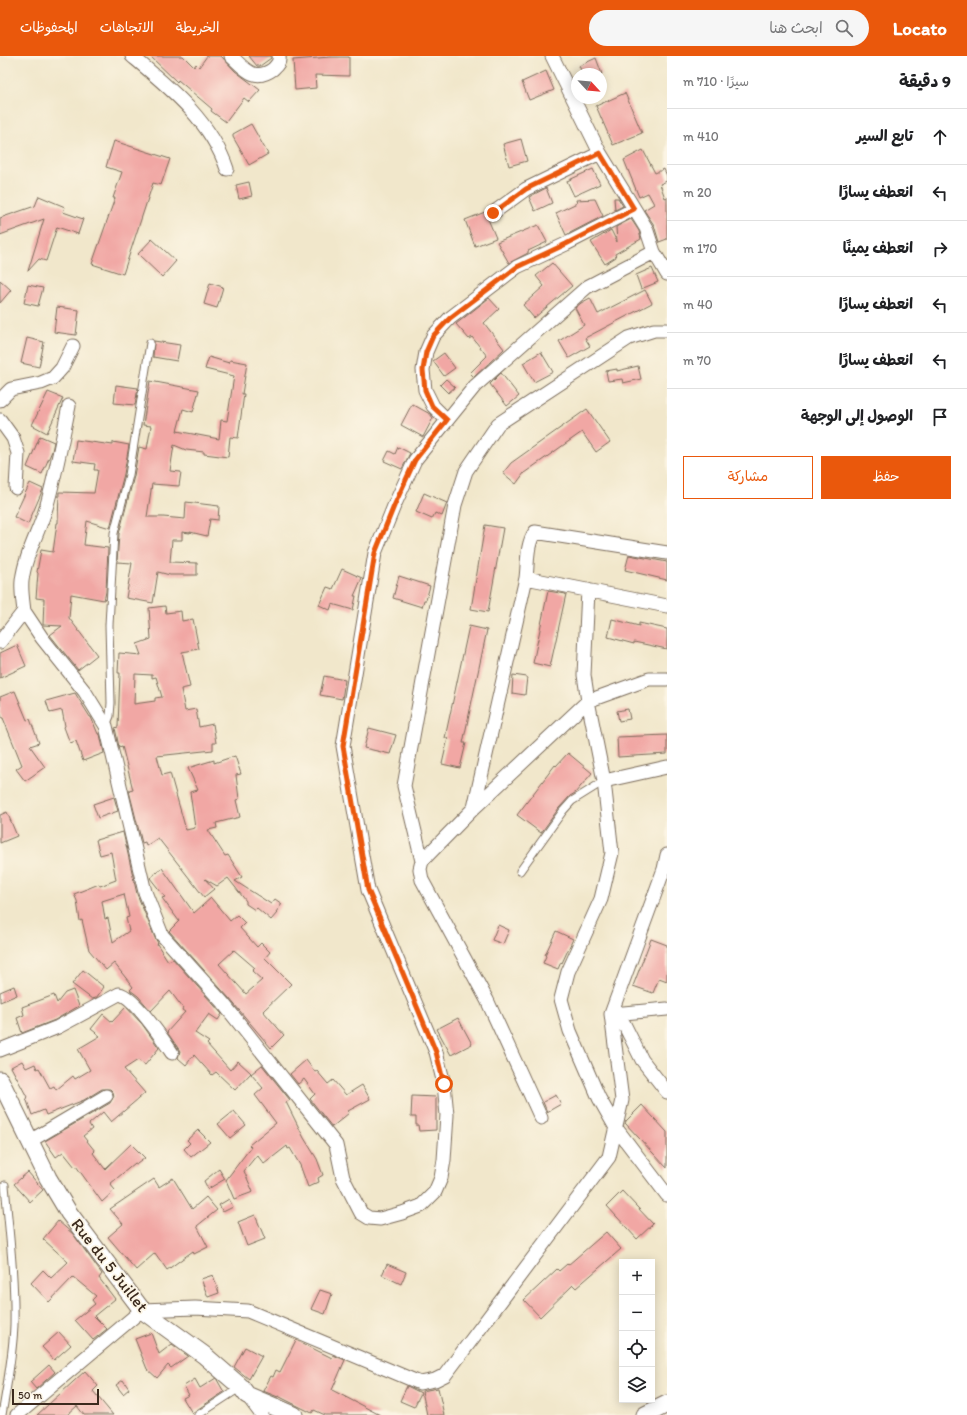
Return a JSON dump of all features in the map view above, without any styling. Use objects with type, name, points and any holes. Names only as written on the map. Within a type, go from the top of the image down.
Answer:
[{"type":"street","points":[[132,56],[170,88],[213,136],[222,153],[227,169]]},
{"type":"street","points":[[231,56],[250,74],[257,76],[270,71],[277,66],[280,60],[279,56]]},
{"type":"street","points":[[552,56],[600,153],[646,228],[654,252],[667,274]]},
{"type":"street","points":[[493,213],[526,189],[600,153]]},
{"type":"street","points":[[447,420],[432,406],[425,390],[423,370],[426,352],[433,336],[450,318],[517,267],[634,209]]},
{"type":"street","points":[[69,406],[57,466],[46,510],[30,551],[22,581],[24,612],[42,638],[85,692],[106,726],[145,892],[162,935],[223,1003],[336,1145],[343,1178],[361,1213],[369,1218],[380,1219],[421,1206],[435,1192],[441,1178],[444,1160],[447,1116],[444,1084],[436,1052],[368,890],[343,746],[375,553],[415,460],[475,386],[587,287],[654,252]]},
{"type":"street","points":[[541,1118],[487,1000],[422,880],[420,869],[422,861],[404,786],[455,505],[466,471],[498,424],[629,338],[654,330],[667,330]]},
{"type":"street","points":[[0,400],[11,389],[41,383],[53,378],[62,368],[73,346]]},
{"type":"street","points":[[0,420],[13,438],[18,453],[16,488]]},
{"type":"street","points":[[474,808],[526,578],[531,538],[535,532],[667,553]]},
{"type":"street","points":[[526,578],[667,606]]},
{"type":"street","points":[[588,590],[584,675],[604,781],[612,853],[601,899],[568,972],[561,999],[570,1031],[598,1098],[616,1128],[667,1195]]},
{"type":"street","points":[[0,642],[24,612]]},
{"type":"street","points":[[422,861],[474,808],[588,701],[649,679],[667,679]]},
{"type":"street","points":[[604,781],[667,767]]},
{"type":"street","points":[[17,1415],[142,1310],[195,1308],[248,1311],[420,1383],[435,1380],[445,1375],[609,1157],[622,1100],[615,1014],[664,869],[667,855]]},
{"type":"street","points":[[0,1050],[58,1027],[119,994],[126,996],[154,1027],[172,1053]]},
{"type":"street","points":[[615,1014],[667,1009]]},
{"type":"street","points":[[615,1014],[642,1060],[667,1092]]},
{"type":"street","name":"Rue du 5 Juillet","points":[[0,1081],[48,1178],[69,1213],[142,1310],[204,1355],[244,1391],[262,1415]]},
{"type":"street","points":[[30,1141],[106,1096]]},
{"type":"street","points":[[244,1391],[294,1415]]},
{"type":"street","points":[[645,1415],[667,1404]]},
{"type":"lane","points":[[106,726],[110,716],[111,703],[109,625],[114,533],[129,475],[150,342]]},
{"type":"lane","points":[[520,871],[563,811],[572,801],[604,781]]},
{"type":"lane","points":[[2,1415],[11,1360],[14,1325],[6,1185]]},
{"type":"lane","points":[[198,1415],[244,1391]]},
{"type":"building","points":[[150,56],[183,56],[194,67],[196,64],[199,67],[207,56],[221,56],[235,71],[260,90],[249,102],[244,98],[226,122],[211,111],[212,109],[178,80],[177,82]]},
{"type":"building","points":[[249,56],[271,56],[271,58],[260,66],[257,66]]},
{"type":"building","points":[[349,57],[349,76],[315,75],[316,88],[295,90],[293,60]]},
{"type":"building","points":[[596,58],[600,68],[580,68],[579,66]]},
{"type":"building","points":[[546,71],[554,90],[529,100],[522,82]]},
{"type":"building","points":[[625,93],[642,133],[613,145],[596,106],[607,104],[607,101]]},
{"type":"building","points":[[251,124],[268,154],[249,165],[233,137],[233,134]]},
{"type":"building","points":[[521,139],[527,161],[509,166],[503,144]]},
{"type":"building","points":[[114,141],[170,159],[161,185],[153,183],[123,274],[92,264],[115,198],[113,198],[122,172],[106,167]]},
{"type":"building","points":[[643,150],[655,173],[664,169],[667,176],[667,181],[660,184],[665,198],[667,197],[667,239],[659,242],[654,225],[644,210],[654,204],[648,193],[639,197],[624,160]]},
{"type":"building","points":[[593,169],[600,184],[574,196],[567,181]]},
{"type":"building","points":[[249,182],[252,196],[239,199],[236,185]]},
{"type":"building","points":[[546,188],[552,203],[535,211],[529,197]]},
{"type":"building","points":[[39,196],[65,207],[63,212],[83,219],[78,234],[57,227],[46,261],[39,259],[28,271],[44,219],[0,235],[0,218],[35,206]]},
{"type":"building","points":[[614,198],[618,198],[623,206],[615,210]]},
{"type":"building","points":[[595,199],[603,216],[566,235],[556,213],[577,203],[576,200]]},
{"type":"building","points":[[485,212],[496,238],[475,246],[465,220]]},
{"type":"building","points":[[631,219],[639,231],[641,239],[615,254],[616,257],[605,264],[591,242],[611,230],[617,242],[616,227]]},
{"type":"building","points":[[538,225],[547,242],[528,251],[528,253],[509,263],[497,242]]},
{"type":"building","points":[[152,239],[176,261],[162,277],[138,254]]},
{"type":"building","points":[[552,263],[572,286],[534,318],[523,305],[544,286],[536,276]]},
{"type":"building","points":[[652,268],[658,282],[641,289],[636,275]]},
{"type":"building","points":[[0,280],[11,290],[0,303]]},
{"type":"building","points":[[210,283],[223,287],[217,308],[204,304]]},
{"type":"building","points":[[28,285],[43,288],[38,306],[24,303]]},
{"type":"building","points":[[645,290],[652,303],[585,338],[590,346],[569,358],[559,341],[584,325],[575,308],[590,298],[598,314]]},
{"type":"building","points":[[489,298],[499,309],[484,323],[504,349],[474,377],[470,373],[487,356],[472,337],[469,339],[456,324]]},
{"type":"building","points":[[57,307],[79,310],[76,335],[54,332]]},
{"type":"building","points":[[27,338],[44,342],[39,367],[21,363]]},
{"type":"building","points":[[154,341],[180,345],[177,361],[153,357]]},
{"type":"building","points":[[541,352],[553,372],[534,382],[523,363]]},
{"type":"building","points":[[444,353],[455,368],[444,376],[433,361]]},
{"type":"building","points":[[209,357],[229,363],[230,360],[247,363],[242,394],[244,394],[238,438],[230,437],[228,457],[186,450],[174,445],[170,471],[181,472],[179,486],[152,484],[147,517],[185,519],[186,502],[219,506],[218,520],[210,519],[207,536],[190,532],[182,532],[182,540],[172,540],[170,562],[197,563],[197,575],[170,575],[158,572],[153,603],[126,598],[132,563],[117,562],[119,534],[134,476],[139,447],[147,449],[151,426],[143,425],[150,381],[199,390],[193,412],[183,409],[177,431],[219,439],[221,420],[227,421],[234,376],[205,369]]},
{"type":"building","points":[[638,366],[641,379],[623,383],[622,379],[608,381],[606,371],[617,369],[617,371]]},
{"type":"building","points":[[501,373],[519,396],[507,406],[490,384]]},
{"type":"building","points":[[446,379],[455,387],[448,393],[440,385]]},
{"type":"building","points":[[116,385],[138,388],[135,405],[114,403]]},
{"type":"building","points":[[48,392],[63,398],[47,433],[32,425]]},
{"type":"building","points":[[412,404],[430,414],[433,418],[423,437],[401,425]]},
{"type":"building","points":[[587,409],[610,442],[596,452],[582,432],[524,473],[516,484],[503,473],[511,463]]},
{"type":"building","points":[[40,436],[54,442],[52,451],[42,474],[27,467]]},
{"type":"building","points":[[76,440],[113,445],[113,442],[129,445],[124,474],[110,528],[87,521],[84,545],[108,548],[106,592],[104,600],[71,594],[69,618],[97,655],[78,670],[50,635],[62,626],[43,625],[44,599],[36,598],[37,572],[41,550],[53,552],[58,523],[59,492],[94,493],[98,470],[94,470],[95,464],[73,461]]},
{"type":"building","points":[[398,447],[410,453],[402,469],[384,461],[389,451],[395,454]]},
{"type":"building","points":[[30,483],[43,489],[28,524],[14,517]]},
{"type":"building","points":[[424,493],[447,503],[442,516],[435,513],[432,519],[416,512]]},
{"type":"building","points":[[485,525],[503,528],[488,612],[471,609]]},
{"type":"building","points":[[629,555],[667,562],[667,580],[625,570]]},
{"type":"building","points":[[342,569],[362,578],[354,596],[356,596],[353,610],[332,604],[330,610],[319,605],[327,587],[333,589]]},
{"type":"building","points":[[399,576],[430,586],[426,600],[424,600],[422,607],[393,598]]},
{"type":"building","points":[[548,591],[566,594],[550,667],[533,663]]},
{"type":"building","points":[[165,606],[166,613],[181,611],[182,621],[193,619],[199,649],[182,652],[190,687],[181,689],[185,711],[196,709],[199,727],[213,724],[216,743],[213,743],[213,750],[157,756],[162,775],[170,773],[186,830],[195,828],[190,792],[198,790],[188,768],[214,760],[214,763],[235,756],[241,774],[236,775],[239,799],[236,800],[240,817],[216,823],[217,828],[208,830],[225,856],[228,855],[242,877],[235,881],[271,904],[275,899],[282,904],[271,920],[257,908],[255,910],[246,904],[246,901],[228,878],[217,886],[205,879],[214,889],[204,897],[158,838],[146,846],[145,842],[142,843],[129,791],[133,790],[122,746],[119,747],[115,728],[118,727],[120,673],[118,673],[119,653],[141,655],[137,644],[151,639],[149,608]],"holes":[[[135,674],[152,675],[152,678],[156,677],[162,697],[155,698],[155,701],[134,704]]]},
{"type":"building","points":[[612,619],[639,626],[639,623],[667,629],[667,649],[634,642],[634,644],[608,637]]},
{"type":"building","points":[[469,626],[487,630],[463,743],[466,743],[460,768],[442,764],[448,738],[445,738]]},
{"type":"building","points":[[17,645],[26,666],[0,678],[0,653]]},
{"type":"building","points":[[513,675],[527,677],[525,695],[512,693]]},
{"type":"building","points":[[324,676],[345,680],[342,699],[320,695]]},
{"type":"building","points":[[15,691],[27,720],[30,719],[39,743],[30,746],[45,767],[25,781],[16,769],[22,765],[0,712],[0,697]]},
{"type":"building","points":[[75,693],[91,717],[98,734],[100,734],[104,753],[83,761],[76,741],[70,743],[64,727],[62,710],[50,713],[46,701]]},
{"type":"building","points":[[628,709],[630,719],[619,721],[617,711]]},
{"type":"building","points":[[369,728],[396,735],[390,754],[364,748]]},
{"type":"building","points":[[667,735],[667,754],[618,757],[617,737]]},
{"type":"building","points":[[568,753],[592,773],[575,793],[570,796],[559,808],[541,833],[517,815],[555,765],[556,766]]},
{"type":"building","points":[[114,797],[118,811],[98,818],[93,804]]},
{"type":"building","points":[[7,812],[17,836],[0,843],[0,815]]},
{"type":"building","points":[[123,832],[137,894],[158,943],[157,944],[168,961],[173,959],[222,1014],[218,1020],[209,1014],[195,1033],[209,1042],[207,1044],[230,1070],[238,1061],[251,1073],[235,1090],[216,1072],[212,1075],[194,1055],[186,1065],[178,1058],[180,1051],[167,1032],[185,1012],[182,1010],[183,1008],[170,991],[151,1011],[138,996],[130,990],[133,987],[114,963],[106,970],[89,950],[74,894],[99,884],[100,886],[116,880],[111,852],[100,855],[96,840]],"holes":[[[124,894],[129,917],[126,918],[129,931],[113,942],[108,918],[105,919],[102,901]]]},
{"type":"building","points":[[162,868],[194,913],[211,898],[230,921],[237,915],[245,923],[240,928],[257,947],[261,943],[270,952],[265,958],[291,984],[263,1011],[284,1035],[271,1048],[169,931],[179,921],[162,898],[165,897],[150,878]],"holes":[[[234,950],[255,968],[252,971],[262,980],[246,994],[219,964]]]},
{"type":"building","points":[[498,925],[509,930],[503,944],[492,940]]},
{"type":"building","points":[[556,931],[573,939],[558,969],[543,963]]},
{"type":"building","points":[[651,939],[667,945],[667,981],[659,978],[653,993],[633,986]]},
{"type":"building","points":[[83,970],[104,987],[96,998],[92,999],[72,984]]},
{"type":"building","points":[[14,986],[17,995],[0,1002],[0,992]]},
{"type":"building","points":[[73,990],[79,1006],[55,1020],[22,1033],[17,1018],[24,1015],[22,1007],[54,995],[57,1003],[65,993]]},
{"type":"building","points":[[126,1007],[142,1024],[159,1048],[145,1065],[138,1060],[124,1069],[145,1093],[111,1122],[103,1112],[89,1124],[92,1129],[83,1136],[95,1151],[93,1153],[105,1169],[131,1144],[145,1158],[137,1164],[135,1163],[110,1184],[115,1190],[102,1202],[76,1166],[75,1167],[63,1152],[56,1157],[45,1141],[110,1103],[114,1096],[113,1092],[110,1089],[102,1089],[84,1100],[46,1115],[44,1110],[32,1115],[26,1098],[27,1097],[11,1067],[22,1061],[26,1068],[35,1064],[37,1069],[39,1068],[50,1088],[54,1086],[56,1090],[73,1076],[75,1079],[90,1070],[78,1049],[100,1036],[91,1029],[103,1014],[112,1022]]},
{"type":"building","points":[[458,1018],[472,1044],[451,1055],[437,1029]]},
{"type":"building","points":[[306,1060],[315,1072],[317,1071],[328,1084],[333,1080],[346,1095],[362,1085],[370,1099],[348,1111],[349,1113],[332,1127],[310,1099],[315,1094],[304,1079],[298,1084],[290,1074]]},
{"type":"building","points":[[262,1065],[290,1100],[286,1102],[304,1138],[317,1159],[323,1175],[318,1178],[319,1182],[308,1187],[300,1165],[290,1148],[288,1149],[287,1146],[264,1164],[257,1155],[244,1171],[253,1192],[234,1199],[226,1180],[251,1147],[249,1145],[276,1123],[255,1095],[263,1088],[251,1074]]},
{"type":"building","points":[[556,1095],[561,1104],[547,1112],[543,1102]]},
{"type":"building","points":[[412,1096],[436,1097],[436,1130],[419,1131],[418,1125],[416,1125],[416,1117],[411,1117]]},
{"type":"building","points":[[642,1105],[667,1132],[667,1168],[625,1123]]},
{"type":"building","points":[[234,1111],[246,1125],[230,1138],[218,1124]]},
{"type":"building","points":[[198,1130],[210,1142],[191,1157],[184,1149],[190,1143],[187,1140]]},
{"type":"building","points":[[219,1169],[225,1179],[208,1189],[204,1181]]},
{"type":"building","points":[[28,1172],[43,1190],[30,1202],[14,1184]]},
{"type":"building","points":[[173,1178],[192,1209],[206,1197],[217,1210],[197,1226],[208,1247],[194,1254],[193,1251],[167,1270],[155,1253],[136,1270],[108,1237],[123,1224],[110,1209],[154,1179],[159,1187]]},
{"type":"building","points":[[622,1191],[653,1224],[637,1239],[607,1206]]},
{"type":"building","points":[[229,1199],[233,1207],[223,1212],[219,1205]]},
{"type":"building","points":[[255,1215],[265,1239],[247,1246],[238,1222]]},
{"type":"building","points":[[58,1221],[73,1234],[102,1274],[99,1278],[115,1299],[94,1316],[107,1329],[93,1340],[75,1320],[95,1304],[92,1300],[96,1296],[73,1277],[49,1302],[31,1283],[43,1270],[51,1278],[68,1262],[43,1239]]},
{"type":"building","points":[[606,1232],[621,1249],[576,1288],[573,1285],[540,1317],[524,1300],[557,1269],[559,1271],[567,1264],[568,1265]]},
{"type":"building","points":[[387,1264],[406,1272],[401,1284],[382,1275]]},
{"type":"building","points":[[213,1275],[219,1293],[208,1297],[201,1279]]},
{"type":"building","points":[[320,1290],[332,1294],[325,1314],[311,1309]]},
{"type":"building","points":[[59,1332],[71,1345],[54,1360],[42,1347]]},
{"type":"building","points":[[151,1333],[159,1354],[172,1344],[188,1356],[171,1368],[168,1365],[157,1378],[147,1369],[135,1339]]},
{"type":"building","points":[[296,1340],[332,1358],[333,1355],[345,1360],[332,1390],[380,1415],[325,1415],[314,1410],[312,1413],[278,1396],[263,1391],[276,1370],[280,1372]]},
{"type":"building","points":[[245,1347],[262,1356],[249,1379],[234,1367]]},
{"type":"building","points":[[49,1365],[55,1372],[36,1389],[30,1382]]},
{"type":"building","points":[[85,1371],[98,1386],[93,1391],[113,1415],[84,1415],[77,1406],[67,1415],[37,1415]]},
{"type":"building","points":[[216,1378],[224,1392],[192,1413],[183,1398],[189,1395],[184,1386],[195,1379],[200,1388]]},
{"type":"building","points":[[123,1380],[129,1389],[123,1394],[116,1385]]},
{"type":"building","points":[[407,1386],[421,1393],[414,1407],[400,1401]]},
{"type":"building","points":[[438,1388],[444,1415],[427,1415],[422,1391]]},
{"type":"route","points":[[444,1084],[436,1052],[368,890],[343,746],[375,553],[415,460],[447,420],[432,406],[425,390],[423,370],[426,352],[433,336],[450,318],[517,267],[634,209],[600,153],[526,189],[493,213]]}]
